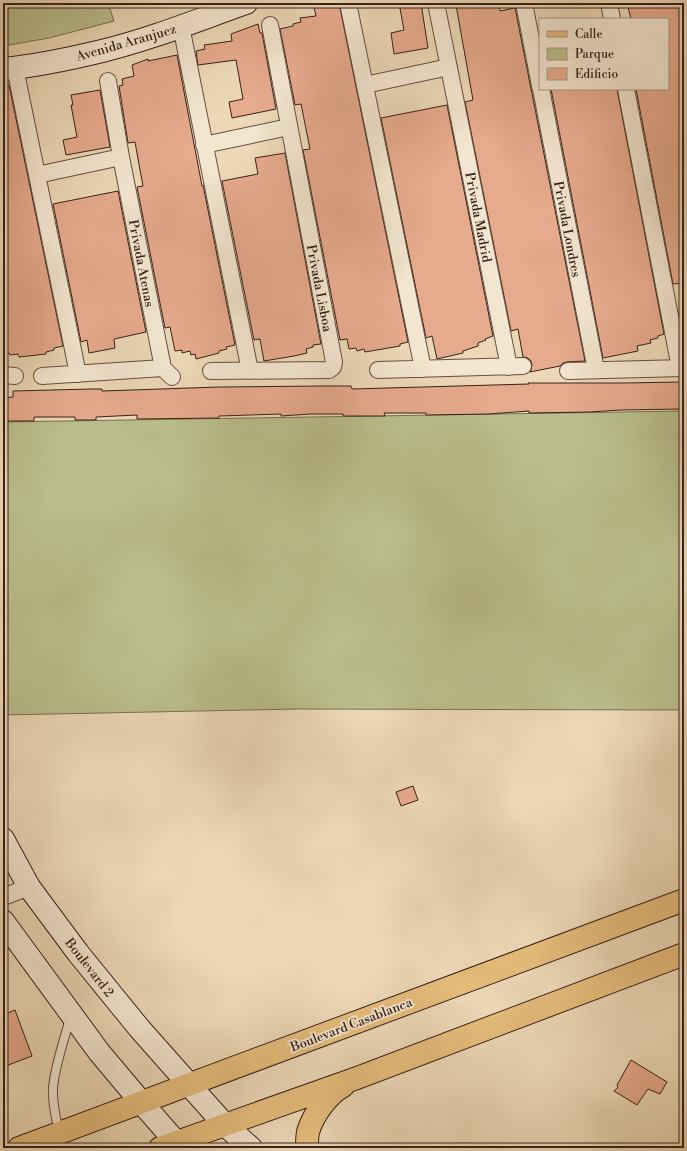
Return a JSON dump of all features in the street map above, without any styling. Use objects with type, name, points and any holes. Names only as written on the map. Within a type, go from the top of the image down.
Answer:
[{"type":"main road","name":"Avenida Aranjuez","points":[[9,68],[62,60],[102,51],[149,37],[246,3]]},
{"type":"main road","name":"Boulevard 2","points":[[3,839],[29,887],[78,953],[139,1028],[224,1124],[251,1148]]},
{"type":"main road","name":"Boulevard Casablanca","points":[[19,1148],[684,900]]},
{"type":"main road","points":[[3,921],[99,1052],[141,1102],[173,1146],[224,1124],[357,1078],[684,954]]},
{"type":"main road","points":[[307,1148],[308,1132],[319,1109],[335,1090],[357,1078]]},
{"type":"street","points":[[348,3],[423,369]]},
{"type":"street","name":"Privada Madrid","points":[[378,370],[516,366],[436,3]]},
{"type":"street","name":"Privada Londres","points":[[524,3],[536,48],[539,78]]},
{"type":"street","points":[[609,3],[612,18]]},
{"type":"street","name":"Privada Lisboa","points":[[211,371],[329,370],[334,362],[270,25]]},
{"type":"street","points":[[181,26],[250,371]]},
{"type":"street","points":[[365,85],[449,67]]},
{"type":"street","points":[[9,68],[38,175],[78,374]]},
{"type":"street","name":"Privada Atenas","points":[[42,376],[168,373],[121,157],[108,81]]},
{"type":"street","name":"Privada Londres","points":[[540,90],[596,370]]},
{"type":"street","points":[[568,371],[682,368],[626,90]]},
{"type":"street","points":[[204,145],[289,127]]},
{"type":"street","points":[[38,175],[121,157]]},
{"type":"street","points":[[3,897],[29,887]]},
{"type":"lane","points":[[59,1133],[53,1088],[71,1014]]},
{"type":"green space","points":[[3,3],[108,3],[114,21],[49,38],[3,46]]},
{"type":"green space","points":[[684,411],[684,710],[298,709],[3,715],[3,422]]},
{"type":"building","points":[[313,3],[339,3],[408,342],[400,344],[400,346],[365,352],[364,349],[357,351],[356,348],[349,349],[347,339],[340,340],[303,150],[310,149],[301,104],[295,105],[280,29],[293,26],[293,24],[301,22],[300,18],[316,16]]},
{"type":"building","points":[[399,3],[421,3],[428,48],[394,54],[391,33],[404,30]]},
{"type":"building","points":[[466,3],[498,3],[500,11],[515,8],[585,361],[567,362],[560,366],[530,372],[532,365],[531,361],[528,358],[523,357],[518,329],[511,331],[465,102],[473,100],[456,5]]},
{"type":"building","points":[[627,3],[684,3],[684,218],[682,219],[684,228],[684,283],[673,284],[636,90],[669,90],[669,18],[631,18]]},
{"type":"building","points":[[258,24],[260,33],[262,33],[276,109],[232,118],[229,102],[243,99],[236,60],[198,65],[196,51],[205,49],[204,45],[232,41],[231,34]]},
{"type":"building","points":[[177,55],[235,345],[226,347],[227,349],[219,351],[219,353],[196,359],[195,354],[191,355],[190,351],[182,353],[182,350],[175,351],[170,327],[165,328],[137,187],[143,186],[135,142],[128,143],[119,86],[123,85],[122,79],[134,76],[132,65],[148,59],[148,61]]},
{"type":"building","points":[[3,85],[9,85],[63,346],[54,348],[54,350],[46,352],[46,354],[19,357],[18,354],[3,354]]},
{"type":"building","points":[[100,90],[110,147],[66,155],[63,140],[77,137],[71,105],[73,105],[71,95]]},
{"type":"building","points":[[551,90],[617,90],[664,334],[658,336],[658,338],[650,340],[651,343],[637,346],[638,351],[603,358]]},
{"type":"building","points":[[447,105],[493,336],[478,343],[478,346],[463,351],[463,353],[437,359],[432,336],[426,338],[381,118]]},
{"type":"building","points":[[285,153],[321,344],[313,345],[313,347],[306,349],[307,353],[264,361],[260,339],[254,340],[222,181],[258,174],[255,158]]},
{"type":"building","points":[[118,191],[146,332],[114,339],[115,348],[89,353],[87,340],[81,342],[53,204]]},
{"type":"building","points":[[682,382],[682,409],[529,413],[529,411],[488,414],[426,415],[426,413],[384,413],[385,416],[310,414],[281,416],[281,414],[219,416],[219,418],[137,419],[137,415],[96,417],[96,420],[75,420],[75,417],[34,417],[34,421],[3,421],[3,398],[13,397],[13,391],[102,389],[102,391],[219,387],[324,386],[351,386],[352,389],[529,384],[528,383]]},
{"type":"building","points":[[413,786],[418,800],[401,806],[396,792]]},
{"type":"building","points":[[15,1010],[32,1056],[3,1067],[3,1015]]},
{"type":"building","points":[[631,1060],[667,1082],[660,1094],[648,1089],[637,1105],[614,1091],[618,1087],[617,1085]]}]
